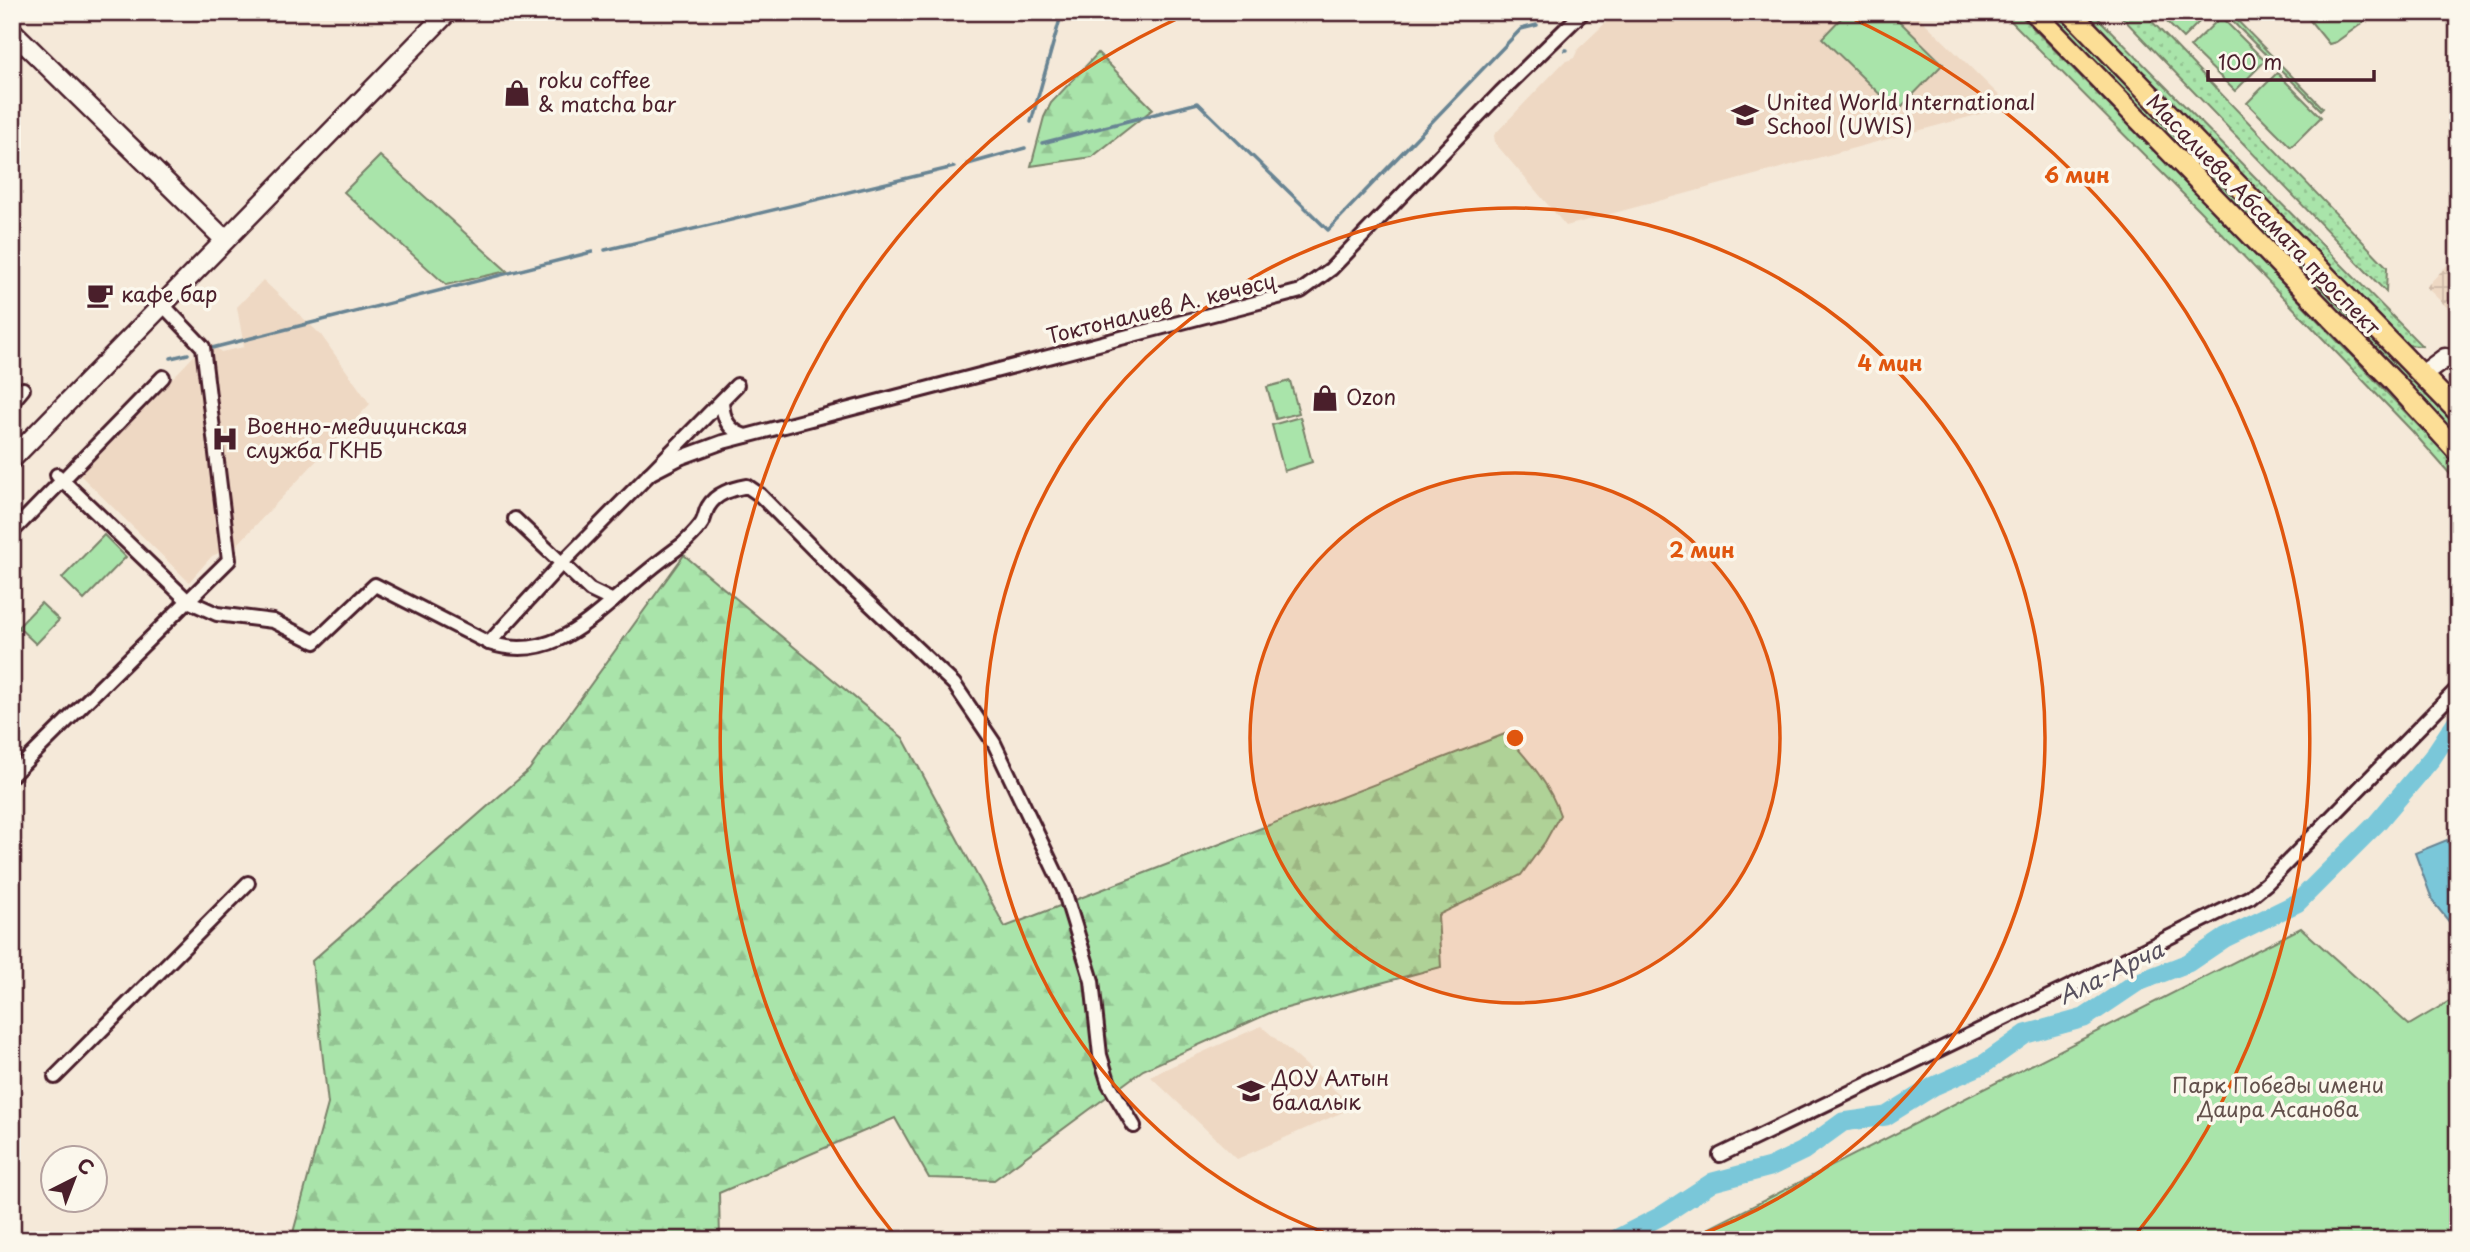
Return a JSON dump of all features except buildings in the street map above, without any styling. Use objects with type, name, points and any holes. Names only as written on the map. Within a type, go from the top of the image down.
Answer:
[{"type":"main road","points":[[12,459],[448,12]]},
{"type":"main road","name":"Масалиева Абсамата проспект","points":[[2034,12],[2458,452]]},
{"type":"main road","name":"Масалиева Абсамата проспект","points":[[2070,12],[2458,412]]},
{"type":"main road","points":[[16,42],[225,240]]},
{"type":"main road","points":[[2421,375],[2445,358],[2458,360]]},
{"type":"street","name":"Токтоналиев А. көчөсү","points":[[649,474],[702,449],[746,436],[1233,311],[1301,291],[1331,269],[1502,92],[1584,12]]},
{"type":"street","points":[[12,775],[229,560],[203,347],[163,305]]},
{"type":"street","points":[[12,532],[60,478],[163,377]]},
{"type":"street","points":[[489,643],[562,563],[737,385]]},
{"type":"street","points":[[722,401],[726,422],[736,433],[746,436]]},
{"type":"street","points":[[60,478],[188,601],[217,614],[273,621],[315,642],[375,585],[489,643],[509,649],[537,647],[573,633],[683,544],[704,520],[708,508],[717,496],[747,486],[760,495],[835,571],[954,684],[994,743],[1064,890],[1092,981],[1100,1055],[1109,1084],[1135,1126]]},
{"type":"street","points":[[515,519],[590,590],[613,601]]},
{"type":"street","points":[[1720,1155],[2250,897],[2267,883],[2458,688]]},
{"type":"street","points":[[55,1077],[248,883]]},
{"type":"shaded area","name":"United World International School (UWIS)","points":[[1617,12],[1914,12],[2010,106],[1566,226],[1495,143],[1494,135],[1564,62],[1574,58],[1578,49]]},
{"type":"shaded area","points":[[2458,254],[2458,318],[2426,287]]},
{"type":"shaded area","name":"Военно-медицинская служба ГКНБ","points":[[263,280],[321,335],[370,404],[237,545],[212,556],[189,582],[80,475],[208,341],[221,352],[244,347],[237,307]]},
{"type":"shaded area","name":"ДОУ Алтын балалык","points":[[1261,1026],[1354,1107],[1237,1159],[1150,1076]]},
{"type":"green space","points":[[1847,12],[1890,12],[1943,64],[1897,111],[1822,38]]},
{"type":"green space","points":[[2002,12],[2017,12],[2187,184],[2458,467],[2458,483],[2412,431],[2199,210]]},
{"type":"green space","points":[[2047,12],[2056,12],[2458,426],[2458,436],[2298,269]]},
{"type":"green space","points":[[2080,12],[2092,12],[2422,346],[2405,345]]},
{"type":"green space","points":[[2117,12],[2143,12],[2387,267],[2386,292]]},
{"type":"green space","points":[[2157,12],[2209,12],[2183,38]]},
{"type":"green space","points":[[2223,12],[2229,12],[2323,108],[2321,110]]},
{"type":"green space","points":[[2303,12],[2364,12],[2364,22],[2329,44]]},
{"type":"green space","points":[[2221,17],[2265,61],[2235,91],[2190,47]]},
{"type":"green space","points":[[1098,53],[1153,109],[1092,157],[1031,166],[1044,117],[1051,103]]},
{"type":"green space","points":[[2277,73],[2321,117],[2291,147],[2247,103]]},
{"type":"green space","points":[[380,156],[507,271],[446,285],[344,192]]},
{"type":"green space","points":[[1290,381],[1299,413],[1276,419],[1267,387]]},
{"type":"green space","points":[[1300,417],[1312,462],[1284,471],[1272,425]]},
{"type":"green space","points":[[104,535],[126,557],[84,600],[62,578]]},
{"type":"green space","points":[[684,555],[903,738],[1005,927],[1505,734],[1544,782],[1560,815],[1545,842],[1521,875],[1438,915],[1441,967],[1272,1012],[1143,1070],[994,1180],[929,1178],[895,1118],[719,1193],[720,1240],[291,1240],[328,1104],[312,961],[529,770]]},
{"type":"green space","points":[[41,603],[59,620],[36,644],[18,627]]},
{"type":"green space","name":"Парк Победы имени Даира Асанова","points":[[2301,928],[2409,1025],[2458,996],[2458,1240],[1686,1240]]},
{"type":"water","points":[[2447,840],[2458,864],[2458,926],[2455,929],[2433,902],[2415,853]]},
{"type":"waterway","points":[[1031,122],[1062,12]]},
{"type":"waterway","points":[[1042,143],[1198,103],[1328,230],[1521,29],[1537,25]]},
{"type":"waterway","points":[[968,164],[1025,148]]},
{"type":"waterway","points":[[605,250],[954,167]]},
{"type":"waterway","points":[[208,349],[592,252]]},
{"type":"waterway","points":[[171,358],[188,354]]},
{"type":"waterway","name":"Ала-Арча","points":[[1614,1240],[1661,1216],[1713,1182],[1770,1167],[1803,1151],[1843,1122],[1886,1116],[1934,1086],[1984,1064],[2026,1034],[2084,1018],[2136,983],[2188,963],[2225,938],[2297,903],[2377,823],[2432,758],[2458,719]]},
{"type":"place","name":"roku coffee & matcha bar","points":[[517,93]]},
{"type":"place","name":"United World International School (UWIS)","points":[[1745,115]]},
{"type":"place","name":"кафе бар","points":[[100,295]]},
{"type":"place","name":"Ozon","points":[[1325,398]]},
{"type":"place","name":"Военно-медицинская служба ГКНБ","points":[[225,439]]},
{"type":"place","name":"ДОУ Алтын балалык","points":[[1251,1091]]}]
